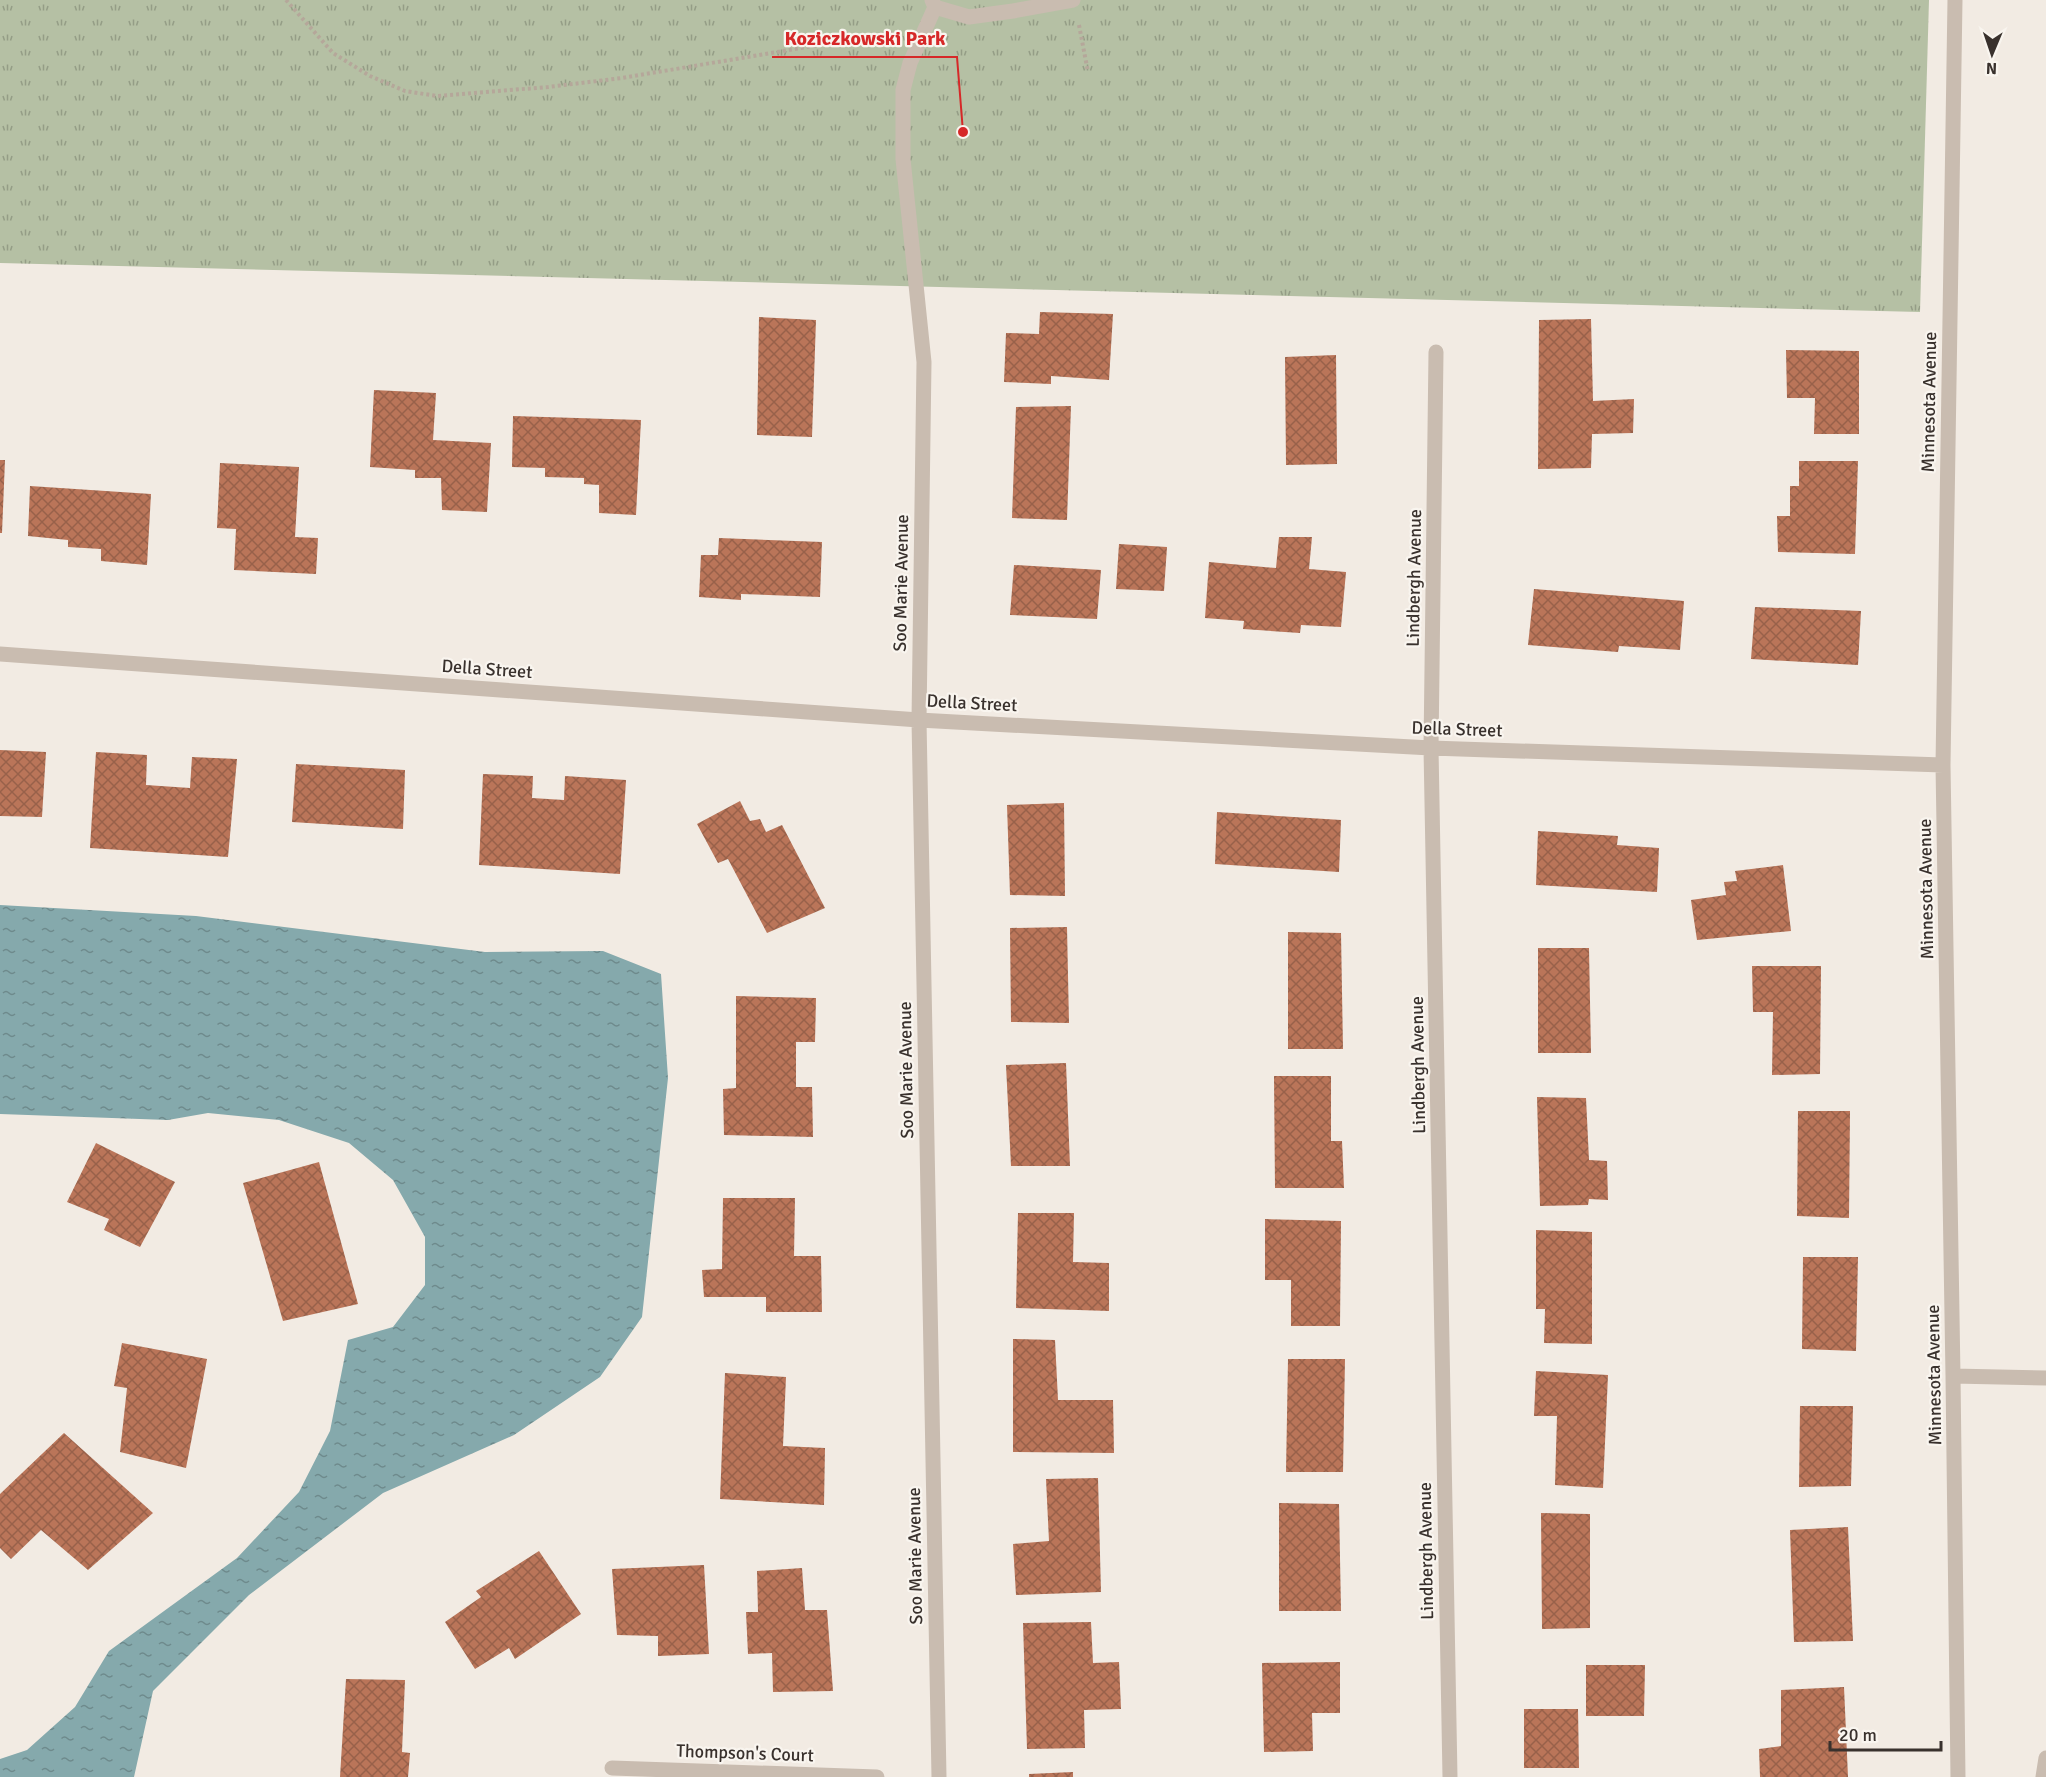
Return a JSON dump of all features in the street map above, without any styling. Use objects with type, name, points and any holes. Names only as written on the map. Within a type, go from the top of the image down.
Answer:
[{"type":"street","points":[[934,4],[969,17],[1074,0]]},
{"type":"street","name":"Minnesota Avenue","points":[[1955,0],[1943,765],[1958,1777]]},
{"type":"street","name":"Soo Marie Avenue","points":[[934,4],[910,63],[903,90],[903,159],[924,362],[919,720],[939,1777]]},
{"type":"street","name":"Lindbergh Avenue","points":[[1436,352],[1431,748],[1450,1777]]},
{"type":"street","name":"Della Street","points":[[0,654],[919,720],[1431,748],[1943,765]]},
{"type":"street","points":[[1953,1376],[2046,1378]]},
{"type":"street","points":[[2043,1777],[2046,1758]]},
{"type":"street","name":"Thompson's Court","points":[[612,1768],[877,1777]]},
{"type":"path","points":[[286,0],[333,53],[370,76],[405,91],[437,96],[622,78],[926,27]]},
{"type":"path","points":[[1078,21],[1088,72]]},
{"type":"green space","points":[[0,0],[1929,0],[1920,312],[0,263]]},
{"type":"water","points":[[0,905],[196,916],[485,952],[603,951],[661,974],[668,1078],[642,1317],[600,1377],[514,1435],[383,1493],[249,1595],[153,1691],[134,1777],[0,1777],[0,1759],[27,1750],[75,1707],[109,1651],[237,1558],[299,1492],[330,1431],[348,1340],[393,1327],[425,1285],[425,1237],[393,1180],[349,1143],[279,1120],[208,1113],[168,1120],[0,1114]]},
{"type":"building","points":[[1040,312],[1113,314],[1109,380],[1051,376],[1051,384],[1004,382],[1006,333],[1039,334]]},
{"type":"building","points":[[759,317],[816,320],[812,437],[757,435]]},
{"type":"building","points":[[1591,319],[1593,401],[1634,399],[1633,433],[1592,434],[1591,468],[1538,469],[1539,320]]},
{"type":"building","points":[[1786,350],[1859,351],[1859,434],[1814,434],[1815,398],[1787,398]]},
{"type":"building","points":[[1336,355],[1337,464],[1286,465],[1285,357]]},
{"type":"building","points":[[374,390],[436,393],[433,440],[491,443],[487,512],[442,510],[441,478],[415,478],[415,470],[370,467]]},
{"type":"building","points":[[1071,406],[1067,520],[1012,518],[1016,407]]},
{"type":"building","points":[[513,416],[641,420],[636,515],[599,513],[599,485],[584,484],[584,478],[545,477],[545,468],[512,467]]},
{"type":"building","points":[[0,460],[5,460],[2,533],[0,533]]},
{"type":"building","points":[[1799,461],[1858,461],[1855,554],[1778,552],[1777,516],[1790,516],[1790,486],[1799,486]]},
{"type":"building","points":[[220,463],[299,467],[295,537],[318,538],[316,574],[234,570],[236,529],[217,528]]},
{"type":"building","points":[[30,486],[151,494],[147,565],[101,561],[101,549],[68,547],[68,540],[28,536]]},
{"type":"building","points":[[1279,537],[1312,537],[1309,569],[1346,572],[1341,627],[1301,625],[1300,633],[1243,629],[1244,621],[1205,618],[1209,562],[1276,568]]},
{"type":"building","points":[[719,538],[822,542],[820,597],[741,594],[741,600],[699,597],[701,555],[718,555]]},
{"type":"building","points":[[1119,544],[1167,547],[1164,591],[1116,589]]},
{"type":"building","points":[[1014,565],[1101,570],[1097,619],[1010,615]]},
{"type":"building","points":[[1534,589],[1684,601],[1680,650],[1619,646],[1618,652],[1528,645]]},
{"type":"building","points":[[1755,607],[1861,611],[1858,665],[1751,659]]},
{"type":"building","points":[[0,750],[46,752],[42,817],[0,816]]},
{"type":"building","points":[[96,752],[147,755],[146,785],[190,788],[192,757],[237,759],[228,857],[90,848]]},
{"type":"building","points":[[296,764],[405,770],[403,829],[292,822]]},
{"type":"building","points":[[483,774],[533,776],[532,798],[564,800],[565,776],[626,780],[620,874],[479,865]]},
{"type":"building","points":[[740,801],[750,821],[760,819],[766,832],[782,825],[825,908],[767,933],[728,859],[718,863],[697,824]]},
{"type":"building","points":[[1064,803],[1065,896],[1010,895],[1007,805]]},
{"type":"building","points":[[1217,812],[1341,820],[1339,872],[1215,864]]},
{"type":"building","points":[[1538,831],[1618,836],[1617,845],[1659,848],[1657,892],[1536,885]]},
{"type":"building","points":[[1783,865],[1791,931],[1697,940],[1691,900],[1726,895],[1724,882],[1737,881],[1735,871]]},
{"type":"building","points":[[1067,927],[1069,1023],[1011,1022],[1010,928]]},
{"type":"building","points":[[1288,932],[1341,933],[1343,1049],[1288,1049]]},
{"type":"building","points":[[1538,948],[1589,948],[1591,1053],[1538,1053]]},
{"type":"building","points":[[1752,966],[1821,966],[1820,1074],[1772,1075],[1773,1012],[1753,1012]]},
{"type":"building","points":[[736,996],[816,998],[815,1042],[796,1042],[796,1087],[812,1087],[813,1137],[724,1135],[723,1089],[736,1088]]},
{"type":"building","points":[[1066,1063],[1070,1166],[1011,1166],[1006,1065]]},
{"type":"building","points":[[1274,1076],[1331,1076],[1331,1141],[1342,1141],[1344,1188],[1275,1188]]},
{"type":"building","points":[[1537,1097],[1586,1098],[1589,1160],[1607,1161],[1608,1200],[1589,1199],[1588,1205],[1540,1206]]},
{"type":"building","points":[[1798,1111],[1850,1111],[1849,1218],[1797,1216]]},
{"type":"building","points":[[96,1143],[175,1182],[140,1247],[104,1230],[109,1219],[67,1202]]},
{"type":"building","points":[[319,1162],[358,1304],[283,1321],[243,1183]]},
{"type":"building","points":[[723,1198],[795,1198],[794,1256],[821,1256],[822,1312],[766,1312],[766,1297],[704,1297],[702,1270],[722,1269]]},
{"type":"building","points":[[1018,1213],[1074,1213],[1073,1262],[1109,1263],[1109,1311],[1016,1308]]},
{"type":"building","points":[[1265,1219],[1341,1221],[1340,1326],[1291,1326],[1291,1280],[1265,1280]]},
{"type":"building","points":[[1536,1230],[1592,1232],[1592,1344],[1544,1343],[1545,1309],[1536,1309]]},
{"type":"building","points":[[1803,1257],[1858,1257],[1856,1351],[1802,1349]]},
{"type":"building","points":[[1013,1339],[1055,1340],[1058,1400],[1113,1400],[1114,1453],[1013,1452]]},
{"type":"building","points":[[122,1343],[207,1359],[186,1468],[120,1452],[127,1388],[114,1386]]},
{"type":"building","points":[[1288,1359],[1345,1359],[1343,1472],[1286,1472]]},
{"type":"building","points":[[1536,1371],[1608,1375],[1603,1488],[1555,1485],[1557,1416],[1534,1416]]},
{"type":"building","points":[[725,1373],[786,1377],[783,1446],[825,1448],[824,1505],[720,1499]]},
{"type":"building","points":[[1800,1406],[1853,1406],[1851,1486],[1799,1487]]},
{"type":"building","points":[[64,1433],[153,1513],[88,1570],[41,1530],[11,1559],[0,1548],[0,1494]]},
{"type":"building","points":[[1098,1478],[1101,1592],[1016,1595],[1013,1544],[1049,1541],[1046,1479]]},
{"type":"building","points":[[1279,1503],[1339,1504],[1341,1611],[1279,1611]]},
{"type":"building","points":[[1541,1513],[1590,1514],[1590,1628],[1542,1629]]},
{"type":"building","points":[[1848,1527],[1853,1641],[1794,1642],[1790,1530]]},
{"type":"building","points":[[539,1551],[581,1614],[515,1659],[509,1648],[475,1669],[445,1622],[481,1597],[476,1591]]},
{"type":"building","points":[[704,1565],[709,1654],[658,1656],[658,1636],[617,1635],[612,1569]]},
{"type":"building","points":[[802,1568],[805,1610],[827,1610],[833,1691],[773,1692],[772,1653],[748,1654],[746,1612],[758,1612],[757,1571]]},
{"type":"building","points":[[1091,1622],[1093,1663],[1119,1662],[1121,1709],[1084,1710],[1085,1748],[1027,1749],[1023,1623]]},
{"type":"building","points":[[1340,1662],[1340,1713],[1312,1713],[1313,1751],[1264,1752],[1262,1663]]},
{"type":"building","points":[[1586,1665],[1645,1665],[1644,1716],[1586,1716]]},
{"type":"building","points":[[346,1679],[405,1680],[402,1752],[410,1753],[408,1777],[340,1777]]},
{"type":"building","points":[[1844,1687],[1848,1777],[1760,1777],[1759,1749],[1781,1746],[1781,1690]]},
{"type":"building","points":[[1524,1709],[1578,1709],[1579,1768],[1524,1768]]},
{"type":"building","points":[[1073,1772],[1073,1777],[1029,1777],[1029,1774]]},
{"type":"place","name":"Koziczkowski Park","points":[[963,132]]}]
